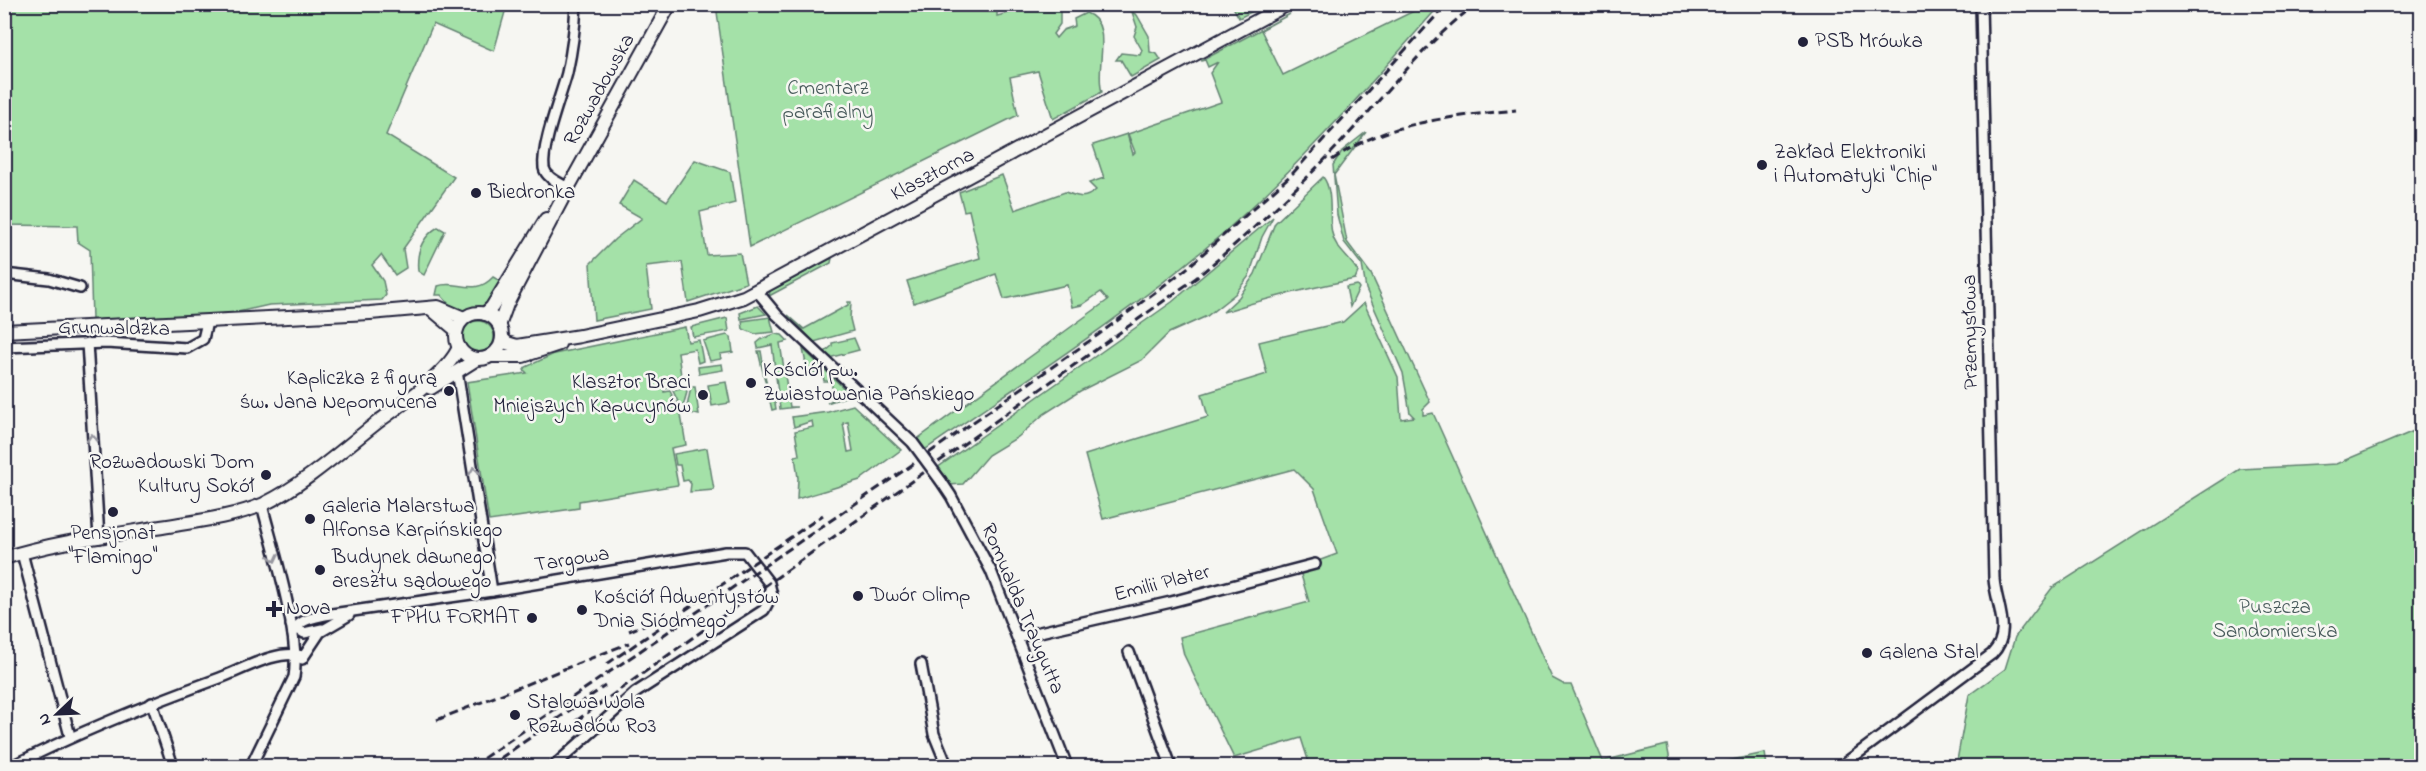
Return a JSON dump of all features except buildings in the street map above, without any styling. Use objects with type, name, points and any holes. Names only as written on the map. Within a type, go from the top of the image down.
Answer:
[{"type":"street","points":[[566,191],[548,176],[544,169],[544,153],[575,34],[576,4]]},
{"type":"street","name":"Rozwadowska","points":[[500,332],[507,304],[566,191],[670,4]]},
{"type":"street","name":"Klasztorna","points":[[500,332],[507,343],[517,346],[580,336],[699,311],[757,291],[1288,4]]},
{"type":"street","name":"Przemysłowa","points":[[1841,766],[1992,654],[2000,644],[2003,632],[1994,579],[1982,4]]},
{"type":"street","name":"Rozwadowska","points":[[485,314],[492,307],[545,220],[566,191]]},
{"type":"street","points":[[4,274],[49,279],[80,288]]},
{"type":"street","name":"Romualda Traugutta","points":[[757,291],[780,317],[913,443],[951,496],[991,571],[1067,766]]},
{"type":"street","points":[[4,331],[207,322],[430,308],[446,310],[464,318]]},
{"type":"street","points":[[4,558],[99,538],[217,518],[262,505],[290,488],[406,401],[454,358],[459,347],[456,330],[430,308]]},
{"type":"street","points":[[406,401],[477,359],[490,356],[500,345],[500,332],[485,314],[478,313],[464,318],[456,330]]},
{"type":"street","name":"Grunwaldzka","points":[[4,347],[87,343],[187,348],[202,339],[207,322]]},
{"type":"street","name":"Klasztorna","points":[[490,356],[523,356],[580,336]]},
{"type":"street","points":[[87,343],[99,538]]},
{"type":"street","points":[[459,347],[470,357],[477,359]]},
{"type":"street","points":[[457,371],[492,591]]},
{"type":"street","points":[[12,766],[70,736],[152,703],[276,657],[299,656],[262,505]]},
{"type":"street","name":"Targowa","points":[[292,629],[303,621],[315,617],[739,551],[748,555],[771,588],[769,604],[756,616],[635,693],[556,765]]},
{"type":"street","points":[[22,553],[70,736]]},
{"type":"street","name":"Emilii Plater","points":[[1018,637],[1171,602],[1315,564]]},
{"type":"street","name":"Targowa","points":[[251,766],[294,676],[299,656],[324,628],[360,611]]},
{"type":"street","points":[[292,629],[310,633],[324,628]]},
{"type":"street","points":[[1130,652],[1171,766]]},
{"type":"street","points":[[921,664],[934,734],[947,766]]},
{"type":"street","points":[[152,703],[171,760],[170,766]]},
{"type":"green space","points":[[5,4],[507,5],[494,51],[433,24],[386,135],[454,177],[403,249],[406,268],[395,275],[381,255],[372,265],[383,281],[386,295],[382,300],[269,305],[229,314],[92,320],[90,250],[78,242],[77,226],[5,225]]},
{"type":"green space","name":"Cmentarz parafialny","points":[[716,5],[1006,5],[997,10],[997,16],[1039,5],[1060,7],[1060,24],[1053,34],[1056,38],[1063,30],[1075,26],[1074,19],[1086,13],[1095,18],[1100,26],[1102,92],[1053,119],[1038,71],[1010,77],[1018,115],[750,247]]},
{"type":"green space","points":[[1232,5],[1255,5],[1257,9],[1239,18]]},
{"type":"green space","points":[[1426,5],[1440,5],[1307,152],[1221,235],[1112,320],[923,451],[916,440],[1108,300],[1101,292],[1082,305],[1072,307],[1067,285],[1004,299],[996,274],[914,303],[907,281],[980,258],[969,210],[964,211],[959,192],[1002,175],[1015,210],[1065,192],[1078,196],[1088,195],[1096,190],[1089,183],[1104,178],[1093,145],[1127,134],[1133,154],[1135,152],[1128,134],[1221,102],[1210,73],[1218,62],[1208,67],[1205,60],[1201,61],[1290,14],[1261,30],[1283,75]]},
{"type":"green space","points":[[1132,12],[1137,15],[1149,36],[1150,52],[1157,54],[1161,60],[1131,77],[1121,60],[1116,60],[1121,53],[1140,55],[1142,50],[1134,36],[1137,27]]},
{"type":"green space","points":[[1366,132],[1334,175],[1347,242],[1371,274],[1430,402],[1423,409],[1423,415],[1433,413],[1552,678],[1565,685],[1571,685],[1603,761],[1667,745],[1671,766],[1448,766],[1444,761],[1424,766],[1310,766],[1301,738],[1234,758],[1184,655],[1180,637],[1309,602],[1299,568],[1337,554],[1314,489],[1294,469],[1103,519],[1085,455],[1208,417],[1202,394],[1267,374],[1259,342],[1343,322],[1364,303],[1398,377],[1401,419],[1414,417],[1410,413],[1403,373],[1366,289],[1362,265],[1344,242],[1337,215],[1333,165],[1342,151]]},
{"type":"green space","points":[[695,160],[730,172],[735,203],[700,212],[707,255],[740,253],[746,283],[688,302],[682,262],[646,266],[651,309],[594,320],[590,264],[615,239],[642,218],[619,205],[634,180],[667,201]]},
{"type":"green space","points":[[1323,177],[1328,189],[1334,239],[1358,272],[1355,279],[1223,312],[1239,297],[1255,274],[1275,223]]},
{"type":"green space","points":[[1273,217],[1262,237],[1249,276],[1235,294],[1207,316],[1169,333],[1142,360],[1080,391],[1044,414],[1018,437],[988,455],[963,484],[949,485],[937,468],[1172,302]]},
{"type":"green space","points":[[438,227],[445,231],[424,275],[418,271],[419,252],[424,241]]},
{"type":"green space","points":[[832,258],[831,263],[769,296],[770,291]]},
{"type":"green space","points":[[493,277],[500,281],[489,302],[475,310],[463,312],[453,309],[441,295],[436,295],[438,286],[452,284],[479,286]]},
{"type":"green space","points":[[1357,285],[1359,288],[1350,307],[1346,287]]},
{"type":"green space","points":[[848,302],[851,302],[850,319],[853,331],[814,342],[788,315],[804,329],[848,305]]},
{"type":"green space","points":[[758,306],[766,314],[741,319],[740,313]]},
{"type":"green space","points":[[770,317],[774,332],[755,334],[743,329],[742,321]]},
{"type":"green space","points":[[727,318],[729,331],[693,337],[691,327]]},
{"type":"green space","points":[[478,321],[489,326],[494,337],[489,348],[478,353],[467,348],[462,337],[467,326]]},
{"type":"green space","points":[[685,327],[688,342],[699,340],[703,361],[698,363],[695,349],[678,352],[681,376],[676,377],[678,386],[664,389],[664,392],[670,391],[681,415],[686,445],[671,448],[678,485],[579,501],[579,508],[489,521],[467,382],[527,373],[524,370],[526,367],[554,354]]},
{"type":"green space","points":[[775,334],[782,335],[788,341],[780,343],[790,407],[797,407],[780,409],[772,345],[758,348],[757,343]]},
{"type":"green space","points":[[727,335],[731,337],[733,352],[720,354],[721,359],[710,361],[703,341]]},
{"type":"green space","points":[[854,338],[859,350],[829,358],[825,352],[832,346],[832,343]]},
{"type":"green space","points":[[803,349],[851,395],[827,403],[834,399],[831,381],[824,381],[822,371],[808,374]]},
{"type":"green space","points":[[758,351],[761,351],[767,387],[773,391],[776,409],[772,410]]},
{"type":"green space","points":[[722,364],[723,370],[699,374],[698,367]]},
{"type":"green space","points":[[726,382],[730,403],[712,406],[708,385]]},
{"type":"green space","points":[[691,387],[695,387],[699,415],[686,412]]},
{"type":"green space","points":[[685,388],[687,392],[682,410],[673,391]]},
{"type":"green space","points":[[853,405],[901,450],[860,480],[797,499],[798,478],[795,456],[799,455],[795,431],[813,427],[812,421],[794,427],[792,417],[828,412]],"holes":[[[848,422],[853,451],[848,452],[843,423]]]},
{"type":"green space","name":"Puszcza Sandomierska","points":[[2421,428],[2421,766],[1956,766],[1969,695],[2005,669],[2015,637],[2052,588],[2240,469],[2336,464]]},
{"type":"green space","points":[[707,448],[714,490],[690,492],[691,484],[688,480],[683,481],[680,465],[676,465],[674,454]]},
{"type":"green space","points":[[1765,753],[1767,766],[1704,766]]},
{"type":"railway","points":[[472,766],[906,469],[1098,335],[1186,269],[1293,173],[1447,4]]},
{"type":"railway","points":[[576,721],[1196,278],[1254,228],[1328,157],[1440,34],[1476,4]]},
{"type":"railway","points":[[1332,160],[1353,147],[1397,129],[1468,115],[1516,110]]},
{"type":"railway","points":[[607,664],[823,515]]},
{"type":"railway","points":[[629,631],[666,616]]},
{"type":"railway","points":[[437,720],[629,643]]},
{"type":"railway","points":[[489,766],[605,686]]},
{"type":"place","name":"PSB Mrówka","points":[[1803,42]]},
{"type":"place","name":"Zakład Elektroniki i Automatyki \"Chip\"","points":[[1762,165]]},
{"type":"place","name":"Biedronka","points":[[476,193]]},
{"type":"place","name":"Kościół pw. Zwiastowania Pańskiego","points":[[751,383]]},
{"type":"place","name":"Kapliczka z figurą św. Jana Nepomucena","points":[[449,391]]},
{"type":"place","name":"Klasztor Braci Mniejszych Kapucynów","points":[[703,395]]},
{"type":"place","name":"Rozwadowski Dom Kultury Sokół","points":[[266,475]]},
{"type":"place","name":"Pensjonat \"Flamingo\"","points":[[113,512]]},
{"type":"place","name":"Galeria Malarstwa Alfonsa Karpińskiego","points":[[310,519]]},
{"type":"place","name":"Budynek dawnego aresztu sądowego","points":[[320,570]]},
{"type":"place","name":"Dwór Olimp","points":[[858,596]]},
{"type":"place","name":"Nova","points":[[274,609]]},
{"type":"place","name":"Kościół Adwentystów Dnia Siódmego","points":[[582,610]]},
{"type":"place","name":"FPHU FORMAT","points":[[532,618]]},
{"type":"place","name":"Galena Stal","points":[[1867,653]]},
{"type":"place","name":"Stalowa Wola Rozwadów Ro3","points":[[515,715]]}]
